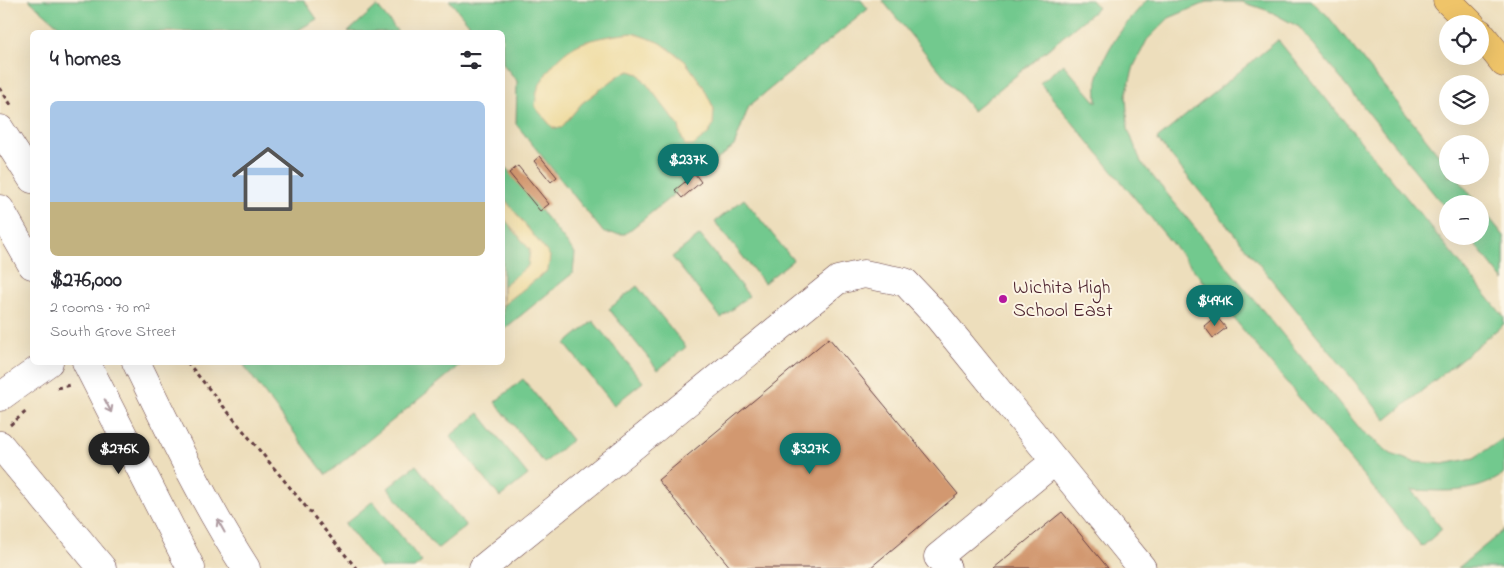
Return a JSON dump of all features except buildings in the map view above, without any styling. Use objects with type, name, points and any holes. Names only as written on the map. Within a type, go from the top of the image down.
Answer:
[{"type":"highway","points":[[1447,0],[1462,15]]},
{"type":"highway","points":[[1453,0],[1465,15]]},
{"type":"highway","points":[[1489,45],[1504,63]]},
{"type":"street","points":[[0,129],[30,176]]},
{"type":"street","points":[[0,209],[30,261]]},
{"type":"street","points":[[484,568],[838,280],[864,274],[905,282],[940,318],[1142,568]]},
{"type":"street","points":[[0,397],[45,365]]},
{"type":"street","points":[[137,365],[173,440],[230,544],[246,568]]},
{"type":"street","points":[[81,373],[191,568]]},
{"type":"street","points":[[4,436],[102,568]]},
{"type":"street","points":[[947,568],[938,557],[1056,461]]},
{"type":"path","points":[[189,365],[356,568]]},
{"type":"path","points":[[54,389],[81,373]]},
{"type":"path","points":[[4,436],[31,408]]},
{"type":"green space","points":[[29,0],[304,0],[317,19],[298,30],[64,30]]},
{"type":"green space","points":[[449,0],[861,0],[868,9],[749,106],[734,146],[625,234],[604,233],[516,124],[517,81],[505,66],[505,30],[474,30]]},
{"type":"green space","points":[[882,0],[1091,0],[1098,8],[973,111]]},
{"type":"green space","points":[[1147,0],[1310,0],[1327,15],[1439,155],[1439,185],[1463,185],[1471,195],[1439,195],[1439,200],[1299,27],[1269,11],[1242,2],[1207,2],[1169,18],[1147,40],[1134,66],[1126,95],[1128,129],[1141,162],[1362,431],[1391,454],[1414,462],[1443,464],[1474,458],[1504,438],[1504,474],[1493,481],[1470,489],[1411,490],[1442,529],[1422,547],[1040,83],[1063,64],[1097,103],[1097,80],[1105,57],[1131,18]]},
{"type":"green space","points":[[377,6],[396,30],[350,30]]},
{"type":"green space","points":[[1278,40],[1439,237],[1439,245],[1445,245],[1504,317],[1504,324],[1386,420],[1157,139]]},
{"type":"green space","points":[[505,167],[575,253],[573,273],[505,328]]},
{"type":"green space","points":[[744,199],[793,260],[764,283],[715,222]]},
{"type":"green space","points":[[1489,217],[1504,236],[1504,281],[1475,245],[1489,245]]},
{"type":"green space","points":[[700,235],[749,296],[721,318],[672,257]]},
{"type":"green space","points":[[637,286],[686,347],[658,370],[609,309]]},
{"type":"green space","points":[[593,321],[643,382],[614,405],[565,344]]},
{"type":"green space","points":[[244,365],[461,365],[326,475]]},
{"type":"green space","points":[[523,379],[572,440],[544,463],[495,402]]},
{"type":"green space","points":[[479,413],[528,475],[500,497],[450,436]]},
{"type":"green space","points":[[416,465],[466,526],[437,549],[388,488]]},
{"type":"green space","points":[[373,501],[422,562],[414,568],[381,568],[345,524]]},
{"type":"green space","points":[[1504,530],[1504,568],[1458,568]]},
{"type":"sand","points":[[633,33],[661,43],[685,61],[703,86],[714,109],[713,125],[709,133],[693,146],[685,145],[679,126],[639,74],[630,71],[621,74],[582,103],[561,128],[553,128],[535,107],[540,84],[549,69],[561,56],[582,43],[594,39]]},
{"type":"sand","points":[[505,200],[550,256],[548,270],[505,303],[505,284],[528,266],[530,250],[505,219]]},
{"type":"place","name":"Wichita High School East","points":[[1003,299]]}]
